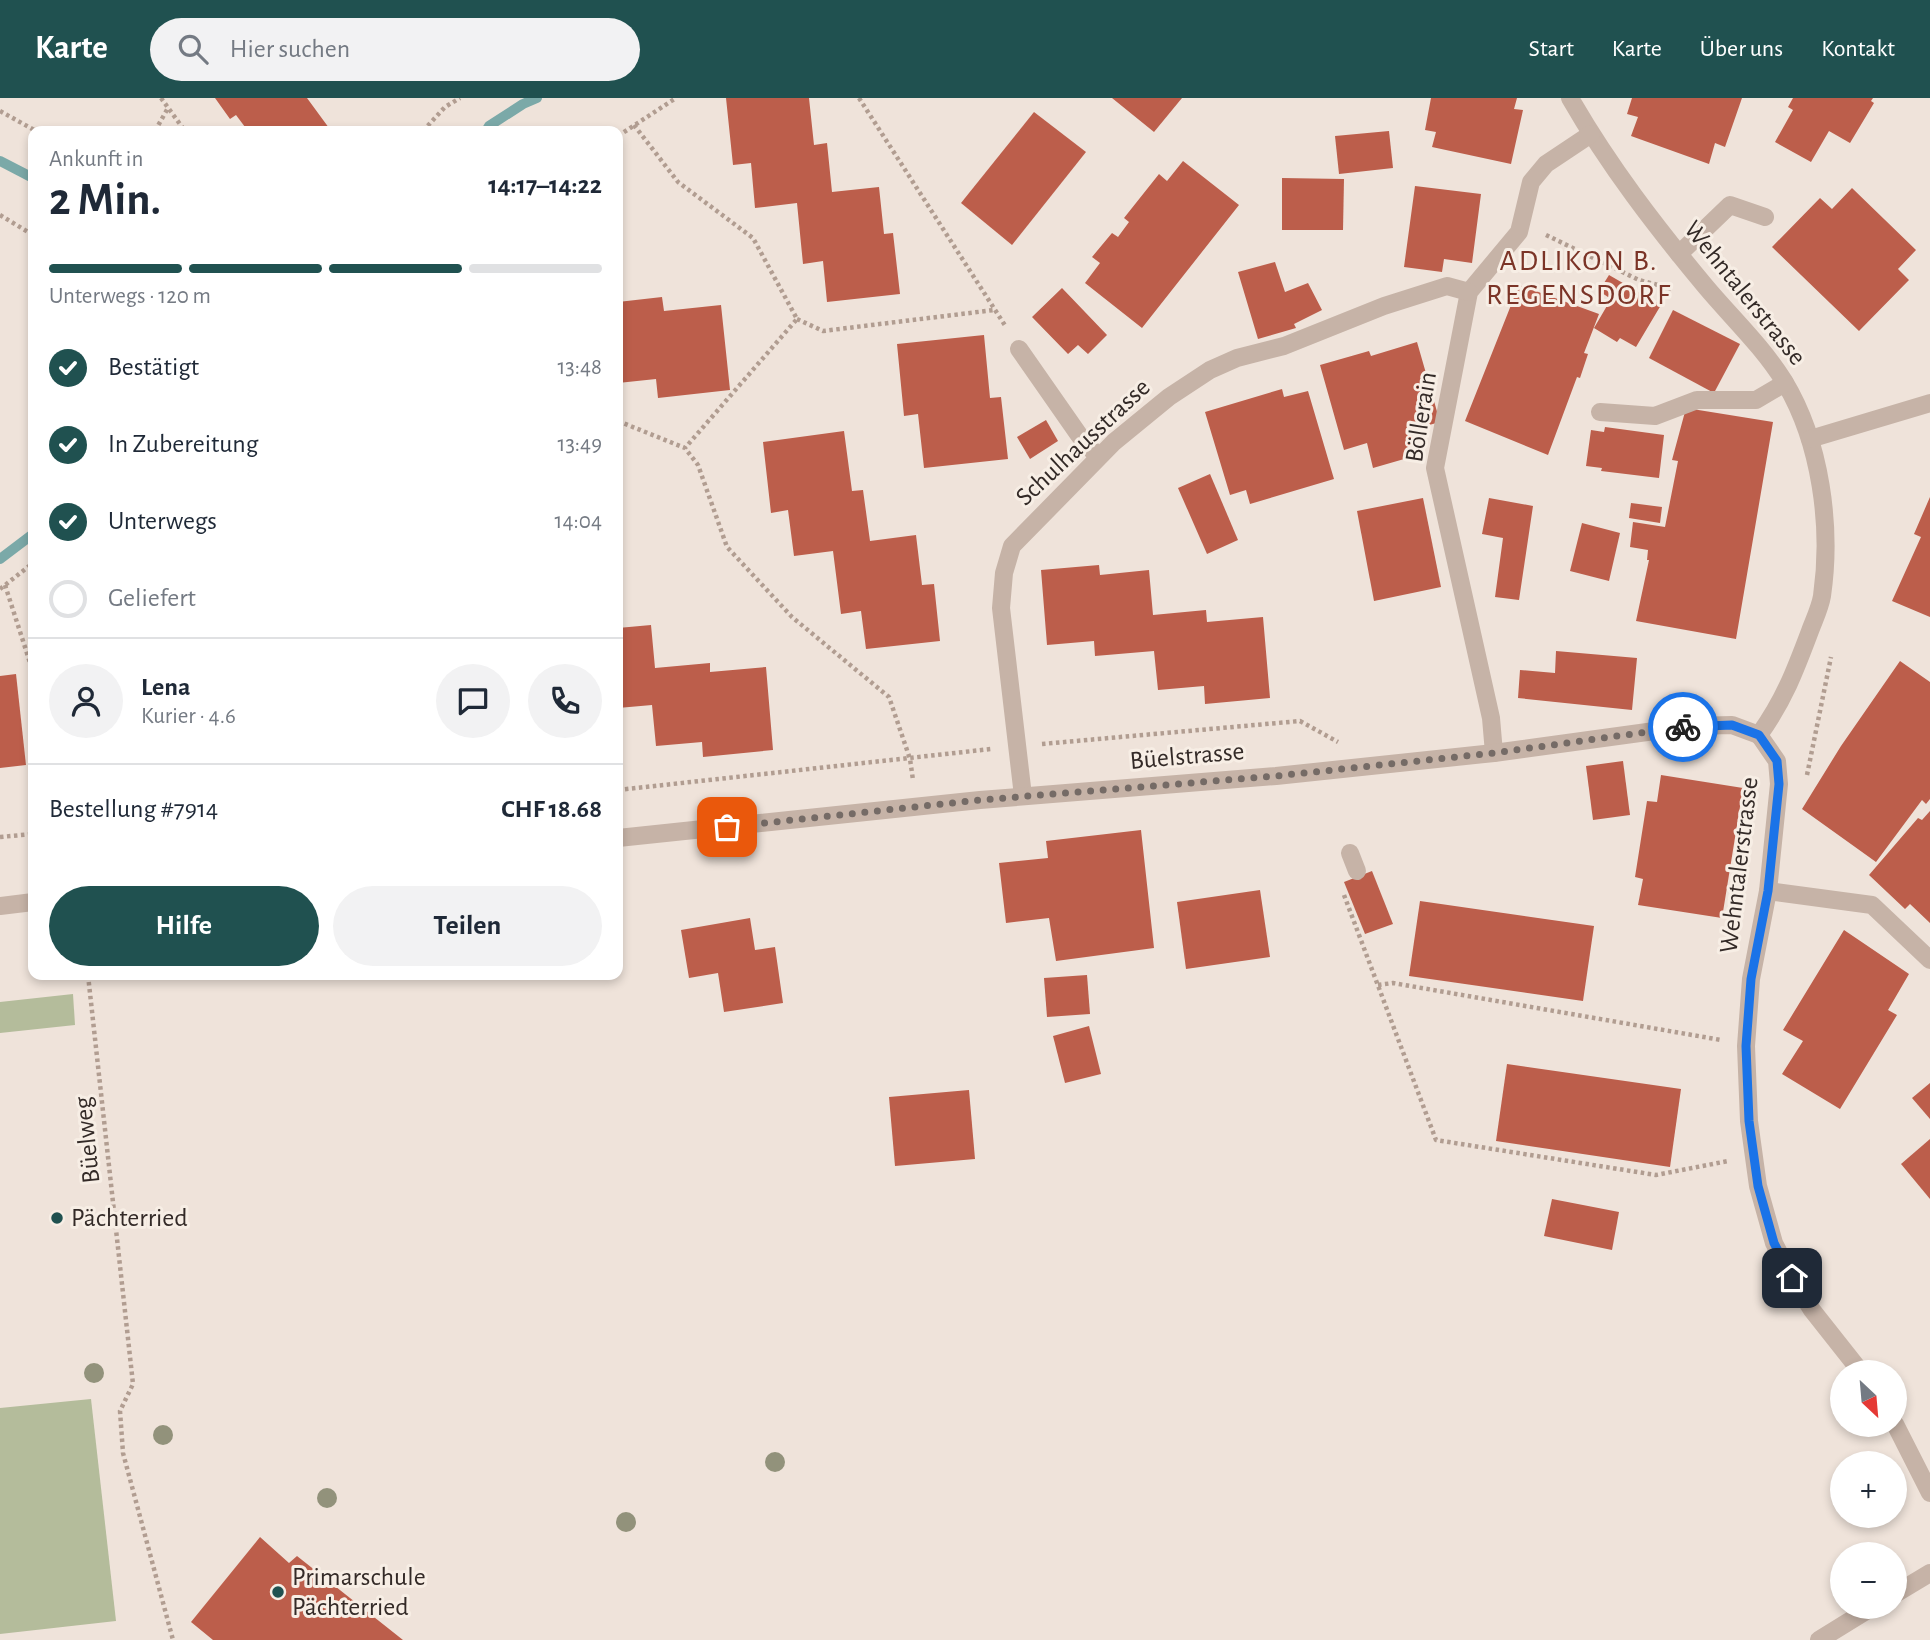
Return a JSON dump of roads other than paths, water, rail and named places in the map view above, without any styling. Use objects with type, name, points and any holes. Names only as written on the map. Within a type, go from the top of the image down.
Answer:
[{"type":"street","name":"Wehntalerstrasse","points":[[1570,98],[1643,210],[1708,289],[1766,353],[1786,383],[1810,439],[1826,513],[1822,598],[1789,688],[1759,735],[1777,761],[1779,784],[1768,891],[1751,979],[1746,1046],[1749,1121],[1758,1186],[1774,1243],[1812,1310],[1852,1360]]},
{"type":"street","name":"Böllerain","points":[[1494,753],[1491,718],[1435,468],[1469,292],[1519,232],[1531,182],[1546,164],[1591,134]]},
{"type":"street","points":[[1679,254],[1730,205],[1765,217]]},
{"type":"street","name":"Schulhausstrasse","points":[[1023,796],[1001,608],[1004,573],[1012,546],[1098,457],[1169,397],[1219,366],[1237,358],[1284,346],[1384,306],[1447,286],[1469,292]]},
{"type":"street","points":[[1019,349],[1079,435],[1098,457]]},
{"type":"street","points":[[1600,412],[1655,416],[1697,400],[1756,400],[1786,383]]},
{"type":"street","points":[[1810,439],[1916,405],[1930,403]]},
{"type":"street","name":"Büelstrasse","points":[[623,837],[1023,796],[1276,776],[1494,753],[1691,726],[1732,725],[1759,735]]},
{"type":"street","points":[[1350,853],[1357,871]]},
{"type":"street","points":[[1768,891],[1872,905],[1930,960]]},
{"type":"street","points":[[0,906],[28,903]]},
{"type":"street","points":[[1902,1437],[1930,1493]]},
{"type":"street","points":[[1907,1587],[1930,1573]]},
{"type":"street","points":[[1819,1640],[1853,1619]]},
{"type":"waterway","points":[[489,126],[537,98]]},
{"type":"waterway","points":[[0,161],[28,175]]},
{"type":"waterway","points":[[0,559],[28,538]]},
{"type":"place","name":"Pächterried","points":[[57,1218]]},
{"type":"place","name":"Primarschule Pächterried","points":[[278,1592]]},
{"type":"district","name":"ADLIKON B. REGENSDORF","points":[[1579,278]]}]
